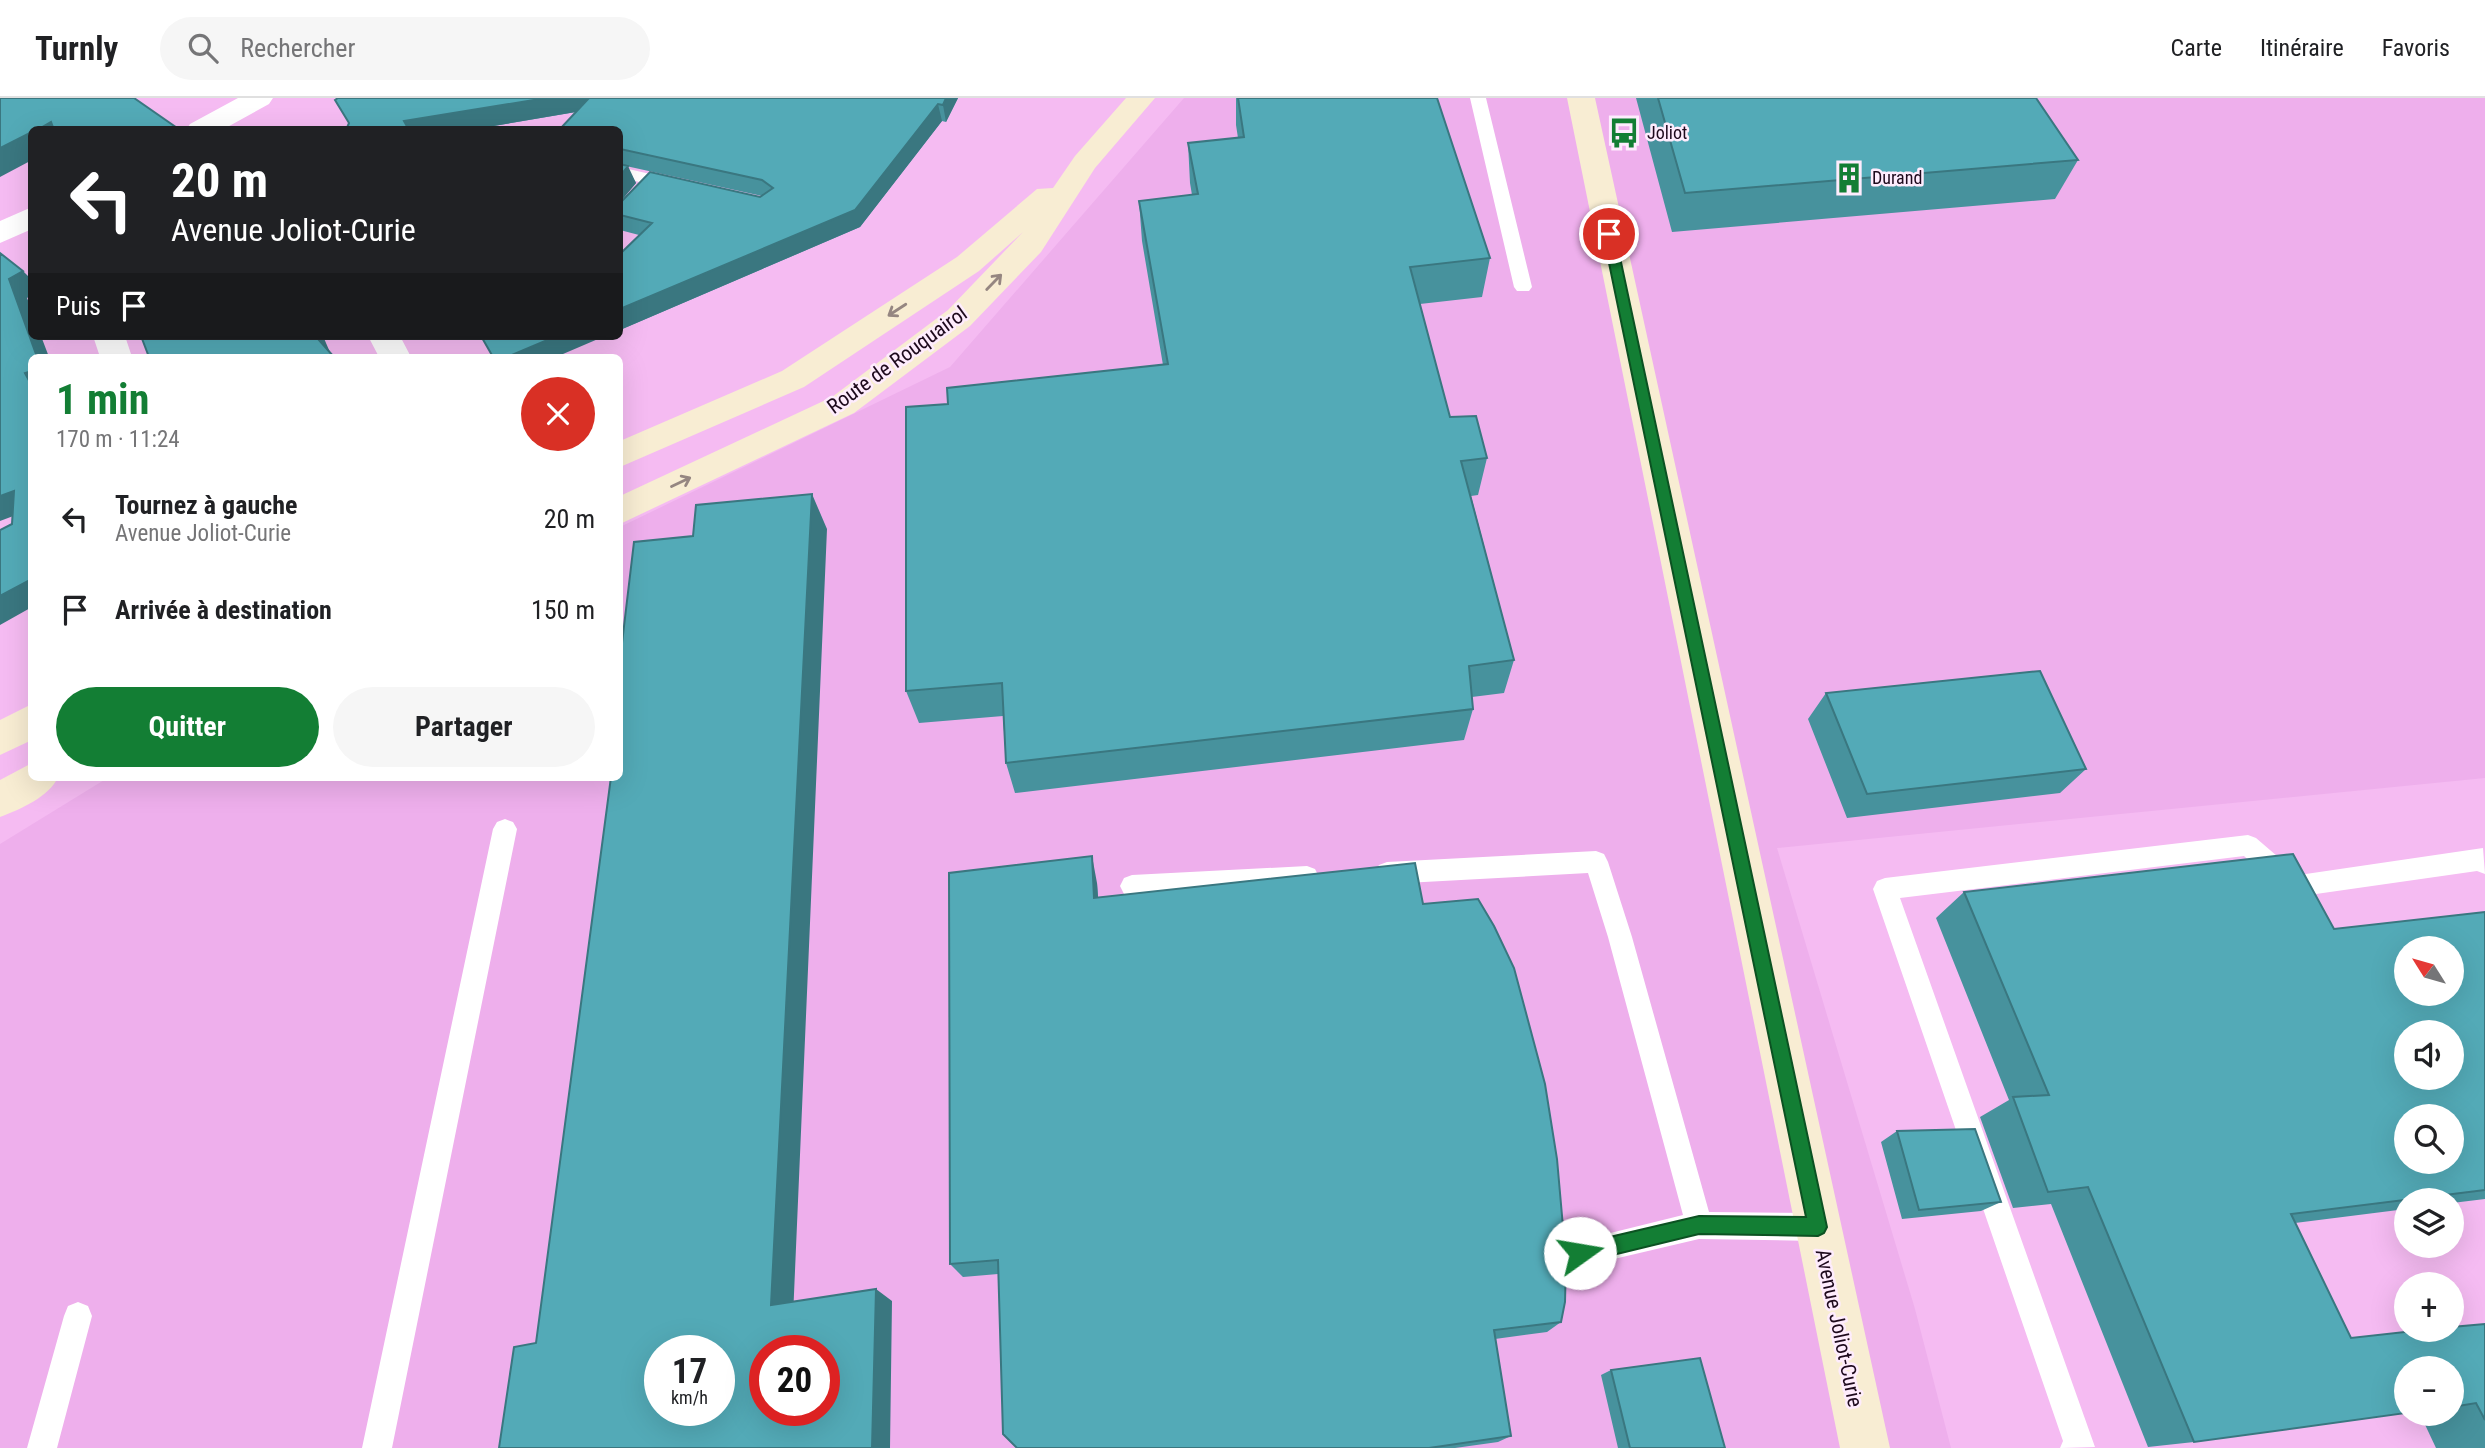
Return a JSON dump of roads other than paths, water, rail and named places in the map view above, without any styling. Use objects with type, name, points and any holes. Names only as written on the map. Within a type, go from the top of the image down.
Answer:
[{"type":"street","name":"Route de Rouquairol","points":[[623,511],[843,405],[959,318],[1030,245],[1085,162],[1141,98]]},
{"type":"street","name":"Avenue Joliot-Curie","points":[[1581,98],[1865,1448]]},
{"type":"street","points":[[209,126],[257,104]]},
{"type":"street","name":"Route de Rouquairol","points":[[623,454],[793,379],[968,264],[1085,162]]},
{"type":"street","points":[[0,233],[28,218]]},
{"type":"street","points":[[0,739],[28,722]]},
{"type":"street","points":[[0,800],[32,781]]},
{"type":"lane","points":[[1478,98],[1523,287]]},
{"type":"lane","points":[[623,173],[691,189]]},
{"type":"lane","points":[[636,197],[653,180]]},
{"type":"lane","points":[[377,1448],[505,829]]},
{"type":"lane","points":[[2075,1448],[2080,1447],[1885,889],[2248,845],[2295,886],[2483,859],[2485,863]]},
{"type":"lane","points":[[1364,874],[1596,862],[1699,1225]]},
{"type":"lane","points":[[1132,886],[1337,875]]},
{"type":"lane","points":[[1580,1253],[1699,1225],[1818,1227]]},
{"type":"lane","points":[[42,1448],[78,1316]]},
{"type":"place","name":"Joliot","points":[[1624,133]]},
{"type":"place","name":"Durand","points":[[1849,178]]}]
